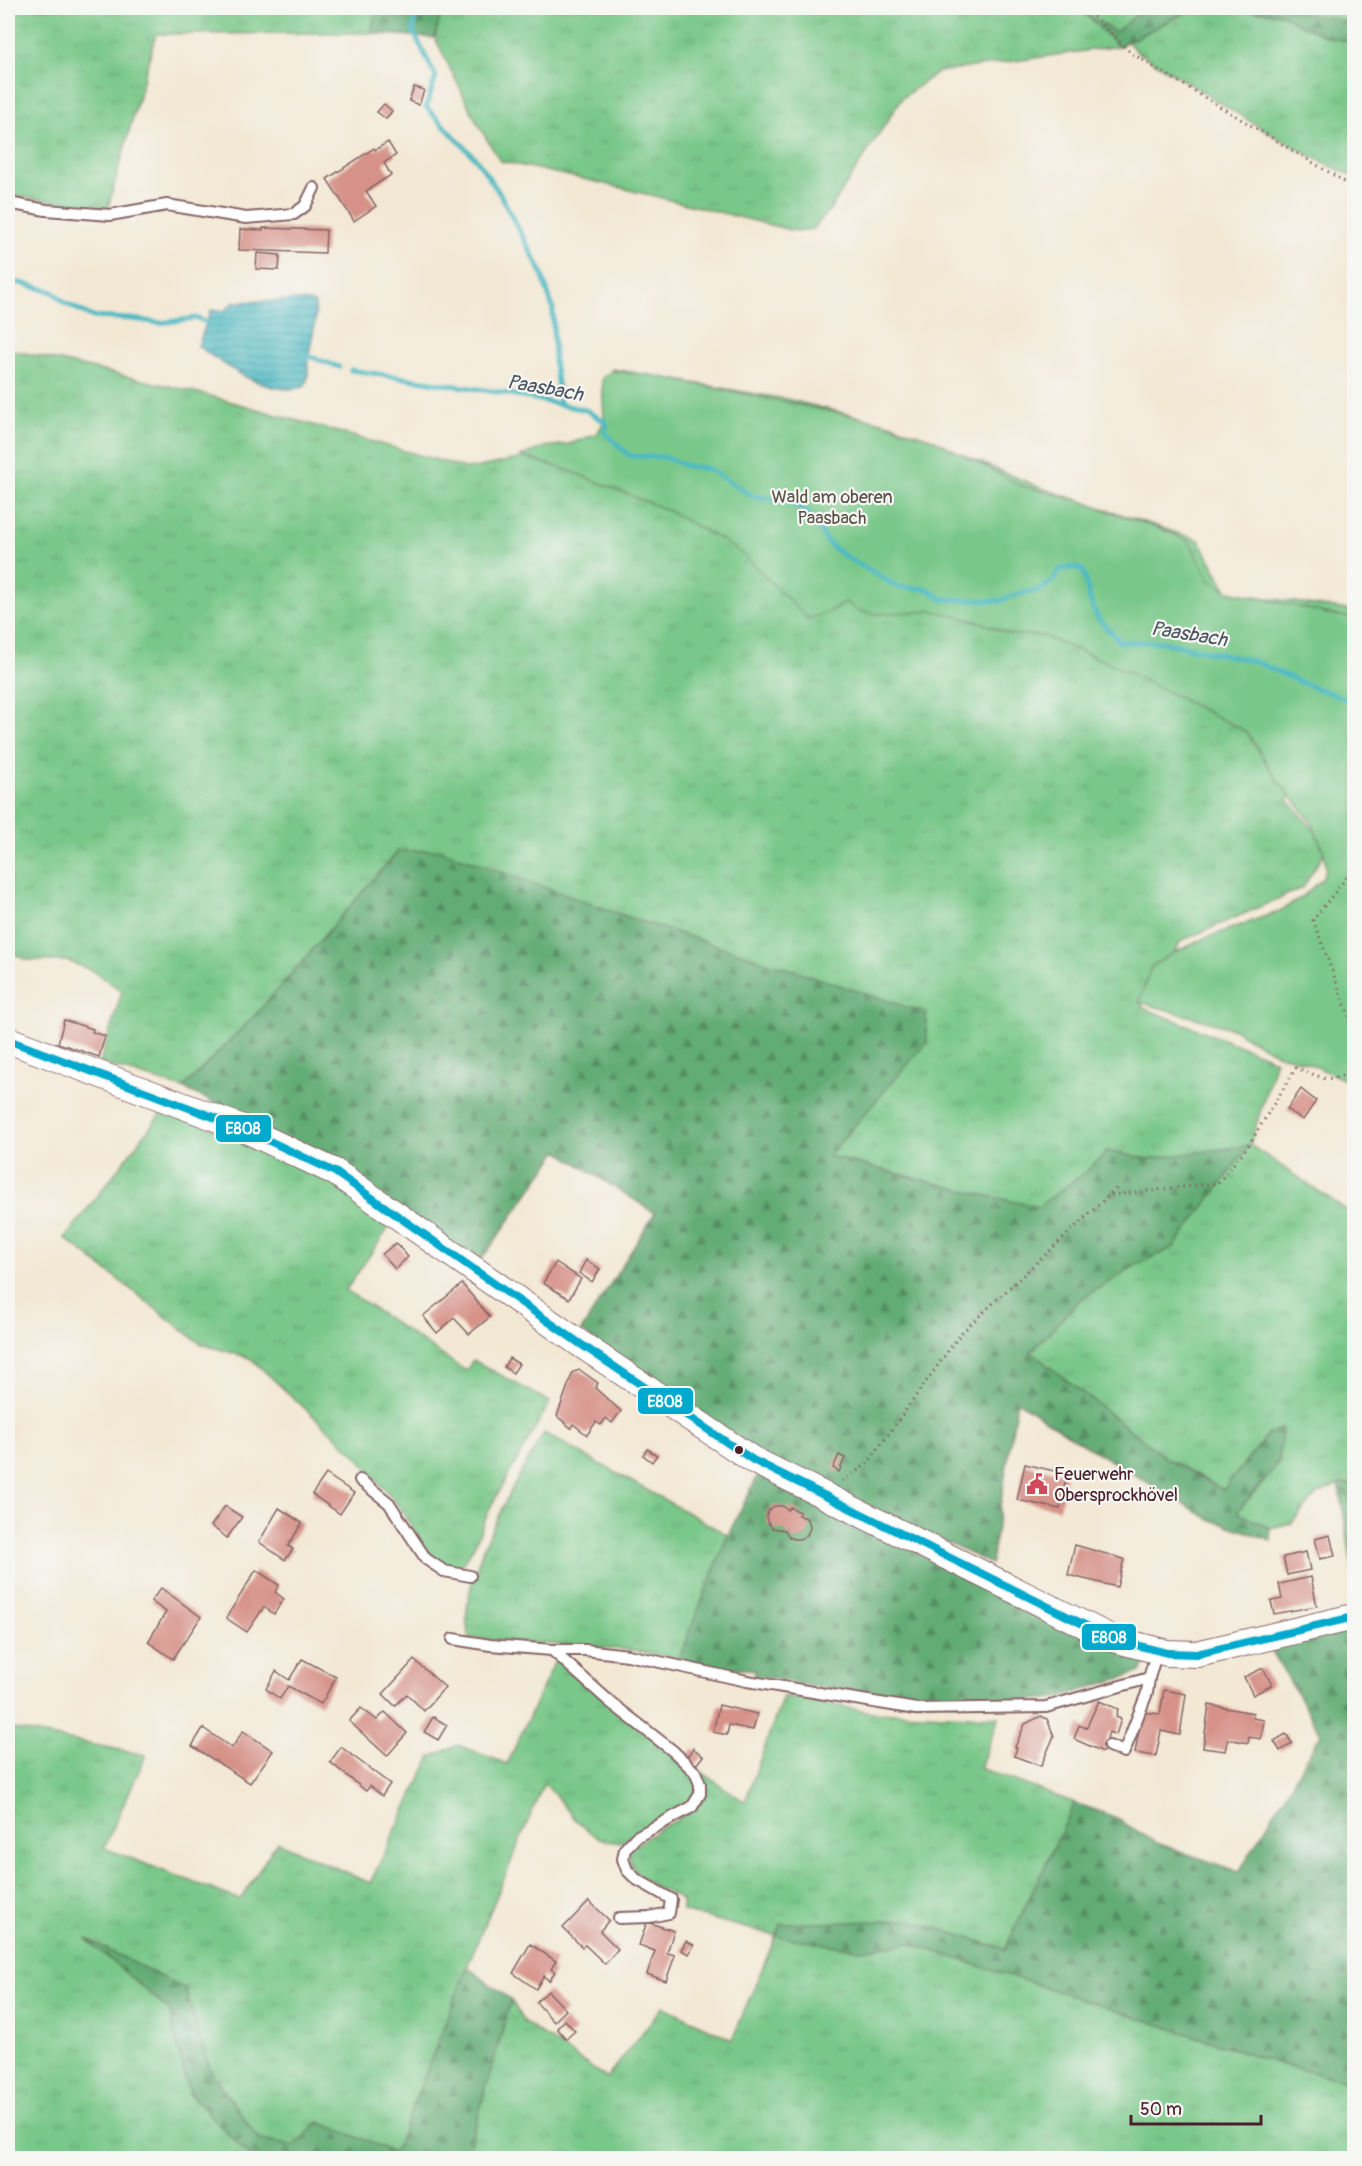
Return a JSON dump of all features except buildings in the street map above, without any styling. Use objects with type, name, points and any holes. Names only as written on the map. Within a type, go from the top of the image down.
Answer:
[{"type":"street","points":[[8,1040],[240,1127],[335,1172],[753,1460],[1113,1639],[1167,1653],[1197,1654],[1354,1617]]},
{"type":"lane","points":[[8,203],[46,210],[110,214],[167,205],[246,218],[294,214],[305,207],[314,188]]},
{"type":"lane","points":[[360,1480],[389,1503],[426,1559],[444,1570],[470,1576]]},
{"type":"lane","points":[[453,1639],[490,1645],[585,1650],[628,1655],[747,1681],[916,1708],[1046,1707],[1149,1678]]},
{"type":"lane","points":[[552,1650],[610,1702],[673,1751],[695,1772],[700,1784],[700,1794],[692,1807],[636,1837],[625,1849],[623,1859],[627,1870],[636,1880],[671,1899],[669,1914],[619,1918]]},
{"type":"lane","points":[[1109,1746],[1124,1752],[1147,1693],[1157,1650]]},
{"type":"path","points":[[1085,8],[1131,53],[1354,186]]},
{"type":"path","points":[[1354,868],[1314,920],[1354,1029]]},
{"type":"path","points":[[1109,1195],[1218,1183],[1248,1146],[1296,1068],[1326,1079],[1354,1074]]},
{"type":"path","points":[[822,1494],[867,1464],[961,1333],[1118,1187]]},
{"type":"green space","points":[[8,8],[376,8],[377,10],[371,33],[156,34],[108,208],[8,195]]},
{"type":"green space","points":[[376,8],[442,8],[435,38],[371,33]]},
{"type":"green space","points":[[441,8],[1079,8],[1119,46],[938,72],[902,98],[831,208],[813,229],[795,231],[597,182],[500,161],[476,121],[435,38]]},
{"type":"green space","points":[[1079,8],[1194,8],[1119,46]]},
{"type":"green space","points":[[1083,8],[1145,8],[1115,32]]},
{"type":"green space","points":[[1194,8],[1283,14],[1330,38],[1354,42],[1354,177],[1298,149],[1243,117],[1136,51],[1128,42]]},
{"type":"green space","points":[[1219,8],[1354,8],[1354,42],[1330,38],[1283,14]]},
{"type":"green space","points":[[1282,8],[1354,8],[1354,23]]},
{"type":"green space","points":[[8,349],[207,395],[469,469],[612,440],[612,369],[786,399],[894,425],[1036,486],[1199,540],[1228,592],[1354,611],[1354,684],[1288,800],[1328,846],[1303,888],[1181,941],[1141,1007],[1276,1060],[1250,1145],[1354,1215],[1354,1484],[1339,1484],[1316,1495],[1292,1523],[1270,1528],[1236,1512],[1265,1481],[1268,1434],[1223,1490],[1166,1458],[1031,1352],[1079,1300],[1134,1266],[1174,1247],[1199,1153],[1148,1159],[1107,1151],[1087,1171],[1038,1207],[828,1156],[927,1042],[926,1013],[625,916],[440,850],[258,1012],[183,1088],[100,1063],[122,991],[93,971],[68,961],[27,960],[8,951]]},
{"type":"green space","name":"Wald am oberen Paasbach","points":[[611,371],[651,375],[878,421],[933,439],[1022,486],[1077,500],[1189,541],[1210,581],[1229,591],[1354,618],[1354,1084],[1306,1062],[1280,1055],[1234,1029],[1139,1002],[1151,967],[1173,953],[1208,937],[1280,911],[1301,898],[1322,879],[1326,868],[1324,853],[1312,823],[1276,778],[1247,732],[1116,666],[1044,636],[1009,634],[980,622],[934,611],[876,614],[856,610],[845,602],[831,611],[808,619],[743,554],[722,540],[667,510],[570,471],[521,456],[545,447],[569,444],[597,434],[604,421],[602,378]]},
{"type":"green space","points":[[440,850],[625,916],[926,1013],[927,1042],[828,1156],[1038,1207],[1087,1171],[1107,1151],[1148,1159],[1250,1145],[1174,1247],[1134,1266],[1079,1300],[1031,1352],[1166,1458],[1223,1490],[1268,1434],[1282,1428],[1279,1462],[1237,1512],[1270,1528],[1271,1540],[1211,1520],[1078,1441],[1017,1401],[991,1564],[766,1457],[581,1331],[655,1213],[558,1151],[480,1262],[241,1115],[183,1088],[258,1012],[398,851]]},
{"type":"green space","points":[[165,1108],[331,1179],[394,1220],[346,1290],[466,1371],[473,1360],[550,1402],[491,1506],[474,1546],[461,1568],[445,1567],[428,1552],[397,1504],[357,1456],[250,1358],[201,1344],[65,1238]]},
{"type":"green space","points":[[544,1433],[728,1535],[679,1658],[631,1650],[469,1638],[467,1616],[470,1590],[479,1562],[504,1504]]},
{"type":"green space","points":[[760,1471],[1150,1656],[1140,1672],[1057,1698],[987,1703],[911,1700],[826,1689],[754,1675],[755,1670],[705,1665],[679,1658],[728,1535]]},
{"type":"green space","points":[[1339,1484],[1354,1484],[1354,1580]]},
{"type":"green space","points":[[1354,1627],[1354,2083],[1287,2066],[909,1943],[860,1950],[776,1936],[781,1924],[909,1920],[1005,1949],[1075,1803],[1112,1816],[1157,1843],[1239,1872],[1321,1734],[1269,1646]]},
{"type":"green space","points":[[557,1657],[652,1737],[693,1775],[695,1793],[689,1804],[620,1843],[607,1841],[586,1829],[544,1783],[467,1967],[395,2153],[319,2122],[294,2146],[259,2140],[210,2070],[185,1989],[88,1940],[169,2010],[189,2093],[251,2158],[8,2158],[8,1728],[146,1755],[104,1848],[240,1900],[277,1842],[370,1883],[431,1757],[458,1745],[507,1764]]},
{"type":"green space","points":[[783,1696],[872,1712],[999,1717],[980,1768],[1075,1803],[1005,1949],[909,1920],[860,1950],[909,1943],[1287,2066],[1354,2083],[1354,2158],[466,2158],[511,2000],[524,2022],[607,2078],[663,2006],[732,2040],[776,1936],[682,1911],[682,1900],[655,1887],[639,1875],[633,1868],[629,1850],[658,1830],[691,1812],[706,1797],[700,1771],[745,1802]]},
{"type":"green space","points":[[85,1938],[185,1989],[210,2070],[259,2140],[294,2146],[319,2122],[395,2152],[467,1967],[511,2000],[466,2158],[251,2158],[189,2093],[169,2010]]},
{"type":"water","points":[[297,300],[315,303],[315,323],[304,387],[288,389],[262,384],[239,374],[198,346],[211,310],[224,311],[234,302]]},
{"type":"waterway","points":[[417,8],[413,31],[436,77],[426,107],[477,160],[500,194],[541,271],[553,309],[554,360],[560,404]]},
{"type":"waterway","name":"Paasbach","points":[[8,282],[21,283],[53,292],[65,303],[93,317],[160,323],[196,318],[214,325]]},
{"type":"waterway","name":"Paasbach","points":[[303,354],[339,367]]},
{"type":"waterway","name":"Paasbach","points":[[351,370],[511,394],[586,410],[607,423],[605,433],[630,456],[664,457],[687,466],[709,469],[752,496],[783,501],[799,507],[814,518],[826,541],[840,553],[898,587],[928,589],[942,599],[999,601],[1018,594],[1040,590],[1054,580],[1059,570],[1074,567],[1083,570],[1090,600],[1097,617],[1120,642],[1162,642],[1254,661],[1300,682],[1354,700]]},
{"type":"transit line","name":"E808","points":[[8,1040],[240,1127],[335,1172],[579,1343],[753,1460],[1113,1639],[1167,1653],[1197,1654],[1354,1617]]},
{"type":"place","name":"Feuerwehr Obersprockhövel","points":[[1037,1484]]}]
